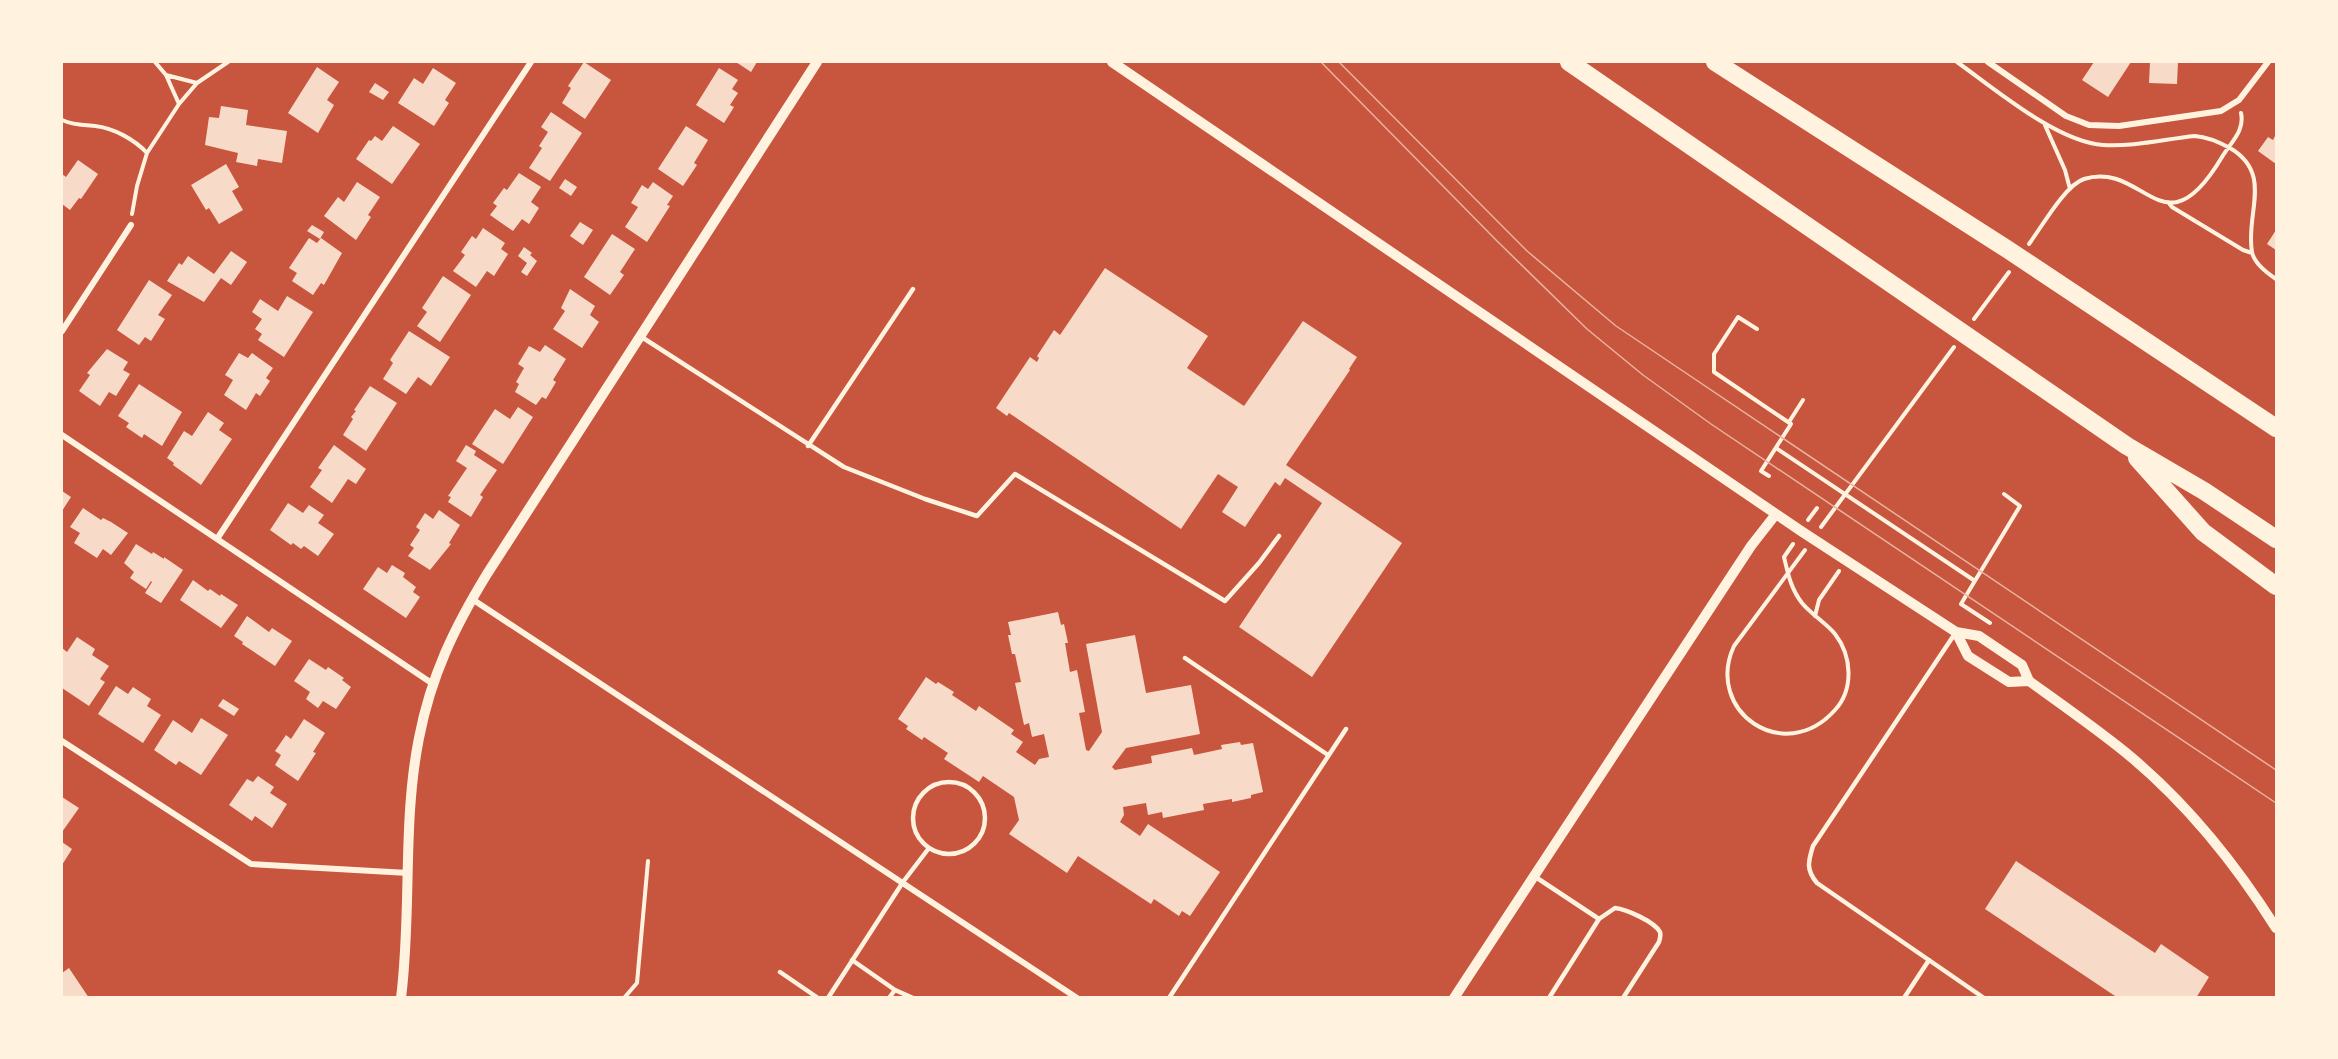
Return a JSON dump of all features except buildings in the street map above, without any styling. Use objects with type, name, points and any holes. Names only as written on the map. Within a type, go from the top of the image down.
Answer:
[{"type":"highway","points":[[1569,62],[2127,446],[2204,490],[2277,539]]},
{"type":"highway","points":[[1715,62],[2277,428]]},
{"type":"highway","points":[[2246,406],[2277,413]]},
{"type":"highway","points":[[2127,446],[2203,532],[2277,586]]},
{"type":"street","points":[[217,539],[531,62]]},
{"type":"street","points":[[401,998],[416,757],[433,684],[455,628],[817,62]]},
{"type":"street","points":[[1112,62],[1776,514],[1956,632],[1979,636],[2022,665],[2029,681],[2126,752],[2169,794],[2218,846],[2277,928]]},
{"type":"street","points":[[1988,62],[2066,116],[2089,125],[2118,126],[2221,111],[2239,100],[2268,62]]},
{"type":"street","points":[[62,331],[131,225]]},
{"type":"street","points":[[62,435],[433,684]]},
{"type":"street","points":[[1454,998],[1751,546],[1776,514]]},
{"type":"street","points":[[472,599],[1077,998]]},
{"type":"street","points":[[1956,632],[1968,656],[2009,682],[2029,681]]},
{"type":"street","points":[[62,741],[251,864],[408,873]]},
{"type":"lane","points":[[808,446],[913,289]]},
{"type":"lane","points":[[640,336],[844,468],[977,516],[1015,474],[1225,601],[1259,563],[1279,536]]},
{"type":"lane","points":[[1956,632],[1813,846],[1808,863],[1809,873],[1817,884],[1984,998]]},
{"type":"lane","points":[[1185,658],[1328,755]]},
{"type":"lane","points":[[1169,998],[1346,729]]},
{"type":"lane","points":[[943,783],[954,783],[973,792],[984,810],[985,821],[977,840],[969,848],[949,854],[938,853],[929,848],[920,839],[914,827],[913,813],[918,801],[933,786],[943,783]]},
{"type":"lane","points":[[828,998],[903,882],[929,848]]},
{"type":"lane","points":[[1534,876],[1599,919]]},
{"type":"lane","points":[[1548,998],[1599,919],[1612,909],[1624,909],[1657,928],[1660,935],[1659,942],[1623,998]]},
{"type":"lane","points":[[852,960],[895,990],[913,998]]},
{"type":"lane","points":[[1904,998],[1929,960]]},
{"type":"lane","points":[[780,972],[818,998]]},
{"type":"lane","points":[[890,998],[895,990]]},
{"type":"path","points":[[155,62],[166,75],[179,104]]},
{"type":"path","points":[[131,225],[137,186],[147,153],[179,104],[197,83],[228,62]]},
{"type":"path","points":[[1957,62],[2044,123],[2069,137],[2106,146],[2195,136],[2208,138],[2228,147],[2248,164],[2253,173],[2256,192],[2252,253]]},
{"type":"path","points":[[166,75],[197,83]]},
{"type":"path","points":[[2028,246],[2070,189],[2081,180],[2105,176],[2155,199],[2168,202],[2183,200],[2200,190],[2243,123],[2239,100]]},
{"type":"path","points":[[62,120],[70,124],[108,128],[141,146],[147,153]]},
{"type":"path","points":[[2044,123],[2065,170],[2070,189]]},
{"type":"path","points":[[2168,202],[2172,207],[2252,253],[2262,268],[2277,279]]},
{"type":"path","points":[[1971,323],[2014,266]]},
{"type":"path","points":[[1757,329],[1738,317],[1714,354],[1714,372],[1791,424],[1761,471],[1769,476]]},
{"type":"path","points":[[1817,533],[1958,342]]},
{"type":"path","points":[[1788,422],[1803,400]]},
{"type":"path","points":[[1776,448],[1975,580]]},
{"type":"path","points":[[1988,643],[1995,632],[1993,625],[1961,604],[2020,506],[2004,494]]},
{"type":"path","points":[[1784,557],[1790,583],[1802,603],[1836,635],[1843,647],[1849,676],[1839,705],[1824,722],[1810,730],[1795,734],[1762,728],[1747,718],[1735,704],[1729,684],[1729,657],[1734,646],[1810,543]]},
{"type":"path","points":[[1815,616],[1819,600],[1846,560]]},
{"type":"path","points":[[624,998],[637,983],[648,861]]},
{"type":"tram line","points":[[1321,62],[1587,329],[1643,375],[1711,424],[2276,803]]},
{"type":"tram line","points":[[1339,62],[1527,251],[1616,326],[2276,770]]}]
